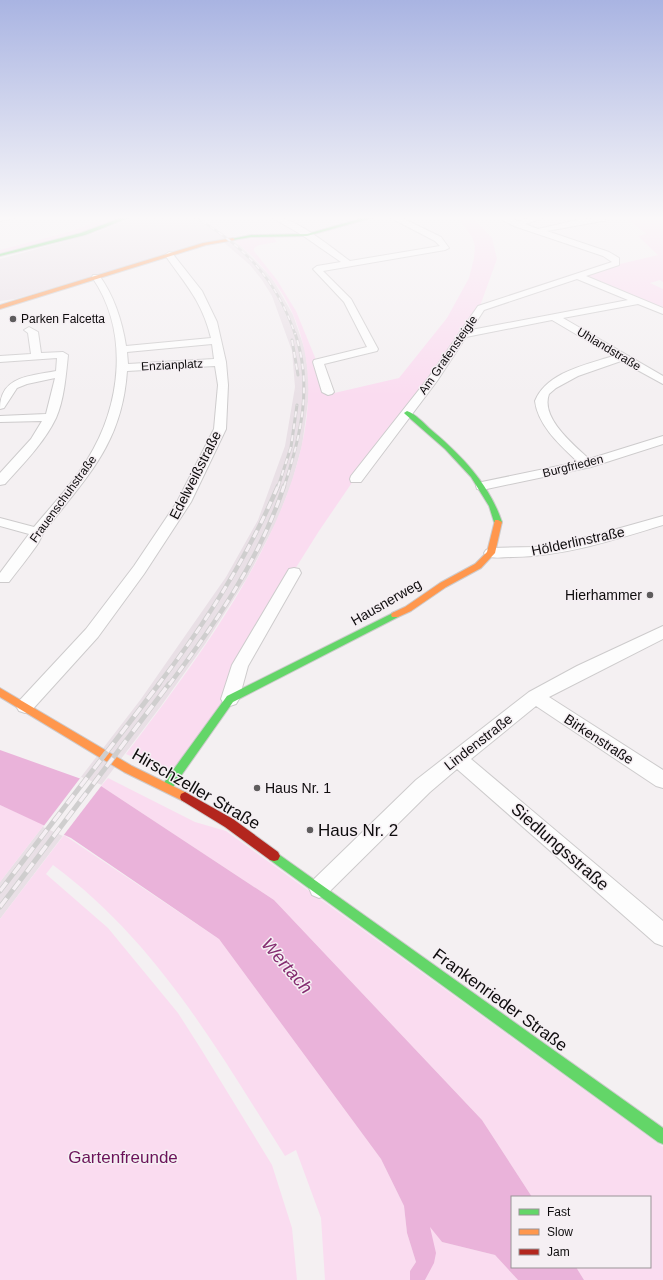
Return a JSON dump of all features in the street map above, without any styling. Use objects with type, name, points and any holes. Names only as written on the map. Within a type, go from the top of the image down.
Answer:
[{"type":"street","points":[[0,307],[100,276]]},
{"type":"street","name":"Edelweißstraße","points":[[28,700],[92,633],[139,570],[184,502],[220,429],[223,385],[217,341],[212,322],[197,291],[185,276]]},
{"type":"street","points":[[323,276],[348,301],[373,349],[318,362],[328,392]]},
{"type":"street","points":[[578,276],[663,311]]},
{"type":"street","name":"Am Grafensteigle","points":[[356,479],[395,425],[407,413],[481,308],[578,276]]},
{"type":"street","name":"Frauenschuhstraße","points":[[4,578],[32,542],[36,532],[83,476],[105,440],[117,404],[123,349],[114,314],[96,277]]},
{"type":"street","points":[[462,335],[638,301]]},
{"type":"street","points":[[0,303],[14,302]]},
{"type":"street","points":[[0,312],[14,302]]},
{"type":"street","name":"Uhlandstraße","points":[[555,318],[663,381]]},
{"type":"street","points":[[29,330],[33,332],[36,356]]},
{"type":"street","name":"Enzianplatz","points":[[123,349],[217,341]]},
{"type":"street","points":[[0,359],[63,355],[61,373],[51,417],[27,451],[0,481]]},
{"type":"street","points":[[587,464],[559,436],[542,409],[541,400],[544,392],[560,380],[621,357]]},
{"type":"street","name":"Enzianplatz","points":[[122,368],[221,362]]},
{"type":"street","points":[[0,406],[14,386],[24,381],[61,373]]},
{"type":"street","points":[[407,413],[441,440],[482,486],[498,520],[491,553]]},
{"type":"street","points":[[0,419],[51,417]]},
{"type":"street","name":"Burgfrieden","points":[[482,486],[587,464],[662,442]]},
{"type":"street","name":"Hölderlinstraße","points":[[491,553],[541,551],[602,539],[663,520]]},
{"type":"street","points":[[0,522],[36,532]]},
{"type":"street","name":"Hausnerweg","points":[[167,787],[230,699],[408,609],[443,585],[478,566],[491,553]]},
{"type":"street","points":[[230,699],[240,665],[294,573]]},
{"type":"street","name":"Lindenstraße","points":[[319,888],[422,786],[535,697],[583,671],[663,632]]},
{"type":"street","name":"Hirschzeller Straße","points":[[0,692],[28,700],[73,737],[128,769],[167,787],[229,823],[319,888]]},
{"type":"street","name":"Birkenstraße","points":[[535,697],[663,780]]},
{"type":"street","name":"Siedlungsstraße","points":[[457,758],[663,935]]},
{"type":"street","name":"Frankenrieder Straße","points":[[319,888],[663,1137]]},
{"type":"shaded area","points":[[0,276],[96,276],[15,299],[0,301]]},
{"type":"shaded area","points":[[259,276],[270,276],[272,278],[293,315],[305,350],[310,387],[302,446],[292,482],[277,521],[247,578],[205,644],[161,706],[0,919],[0,882],[141,699],[226,577],[258,520],[285,446],[295,387],[292,351],[272,296]]},
{"type":"green space","points":[[265,276],[274,276],[296,311],[330,394],[399,378],[447,318],[470,276],[491,276],[480,306],[364,465],[319,531],[285,585],[227,699],[172,775],[126,754],[210,638],[251,571],[284,502],[305,431],[307,362],[285,298]]},
{"type":"green space","points":[[585,276],[663,276],[663,282],[660,280],[650,283],[663,289],[663,308]]},
{"type":"green space","points":[[108,778],[195,822],[226,831],[663,1147],[663,1280],[584,1280],[577,1268],[651,1268],[651,1196],[531,1196],[482,1120],[274,900],[101,786]]},
{"type":"green space","points":[[0,805],[44,825],[0,882]]},
{"type":"green space","name":"Gartenfreunde","points":[[64,835],[219,939],[381,1159],[404,1206],[407,1233],[416,1262],[410,1271],[410,1280],[325,1280],[321,1218],[296,1150],[285,1156],[209,1037],[154,963],[124,928],[90,895],[53,865],[46,874],[108,928],[178,1013],[272,1165],[292,1228],[297,1280],[0,1280],[0,919]]},
{"type":"green space","points":[[430,1226],[442,1242],[495,1255],[518,1280],[425,1280],[428,1274]]},
{"type":"water","name":"Wertach","points":[[0,750],[101,786],[274,900],[482,1120],[531,1196],[511,1196],[511,1268],[577,1268],[584,1280],[518,1280],[495,1255],[442,1242],[430,1227],[436,1253],[434,1263],[425,1280],[410,1280],[410,1271],[416,1262],[407,1233],[404,1206],[381,1159],[219,939],[71,838],[0,805]]},
{"type":"pier","points":[[81,777],[102,785],[63,836],[43,827]]},
{"type":"railway","points":[[265,276],[278,296],[295,334]]},
{"type":"railway","points":[[284,487],[300,429],[303,410],[303,372],[295,333]]},
{"type":"railway","points":[[292,340],[298,375]]},
{"type":"railway","points":[[278,487],[291,447],[297,405]]},
{"type":"railway","points":[[158,685],[176,662],[209,614],[253,539],[278,486]]},
{"type":"railway","points":[[169,685],[235,590],[262,539],[284,486]]},
{"type":"railway","points":[[0,891],[159,684]]},
{"type":"railway","points":[[0,907],[169,684]]},
{"type":"traffic: fast","points":[[407,413],[448,448],[474,476],[485,491],[493,506],[498,522]]},
{"type":"traffic: fast","points":[[167,787],[230,699],[395,615]]},
{"type":"traffic: fast","points":[[274,856],[663,1137]]},
{"type":"traffic: slow","points":[[0,307],[102,276]]},
{"type":"traffic: slow","points":[[395,615],[408,609],[443,585],[478,566],[491,553],[498,522]]},
{"type":"traffic: slow","points":[[0,692],[128,769],[185,797]]},
{"type":"traffic: jam","points":[[185,797],[229,823],[274,856]]},
{"type":"place","name":"Parken Falcetta","points":[[13,319]]},
{"type":"place","name":"Hierhammer","points":[[650,595]]},
{"type":"place","name":"Haus Nr. 1","points":[[257,788]]},
{"type":"place","name":"Haus Nr. 2","points":[[310,830]]}]
